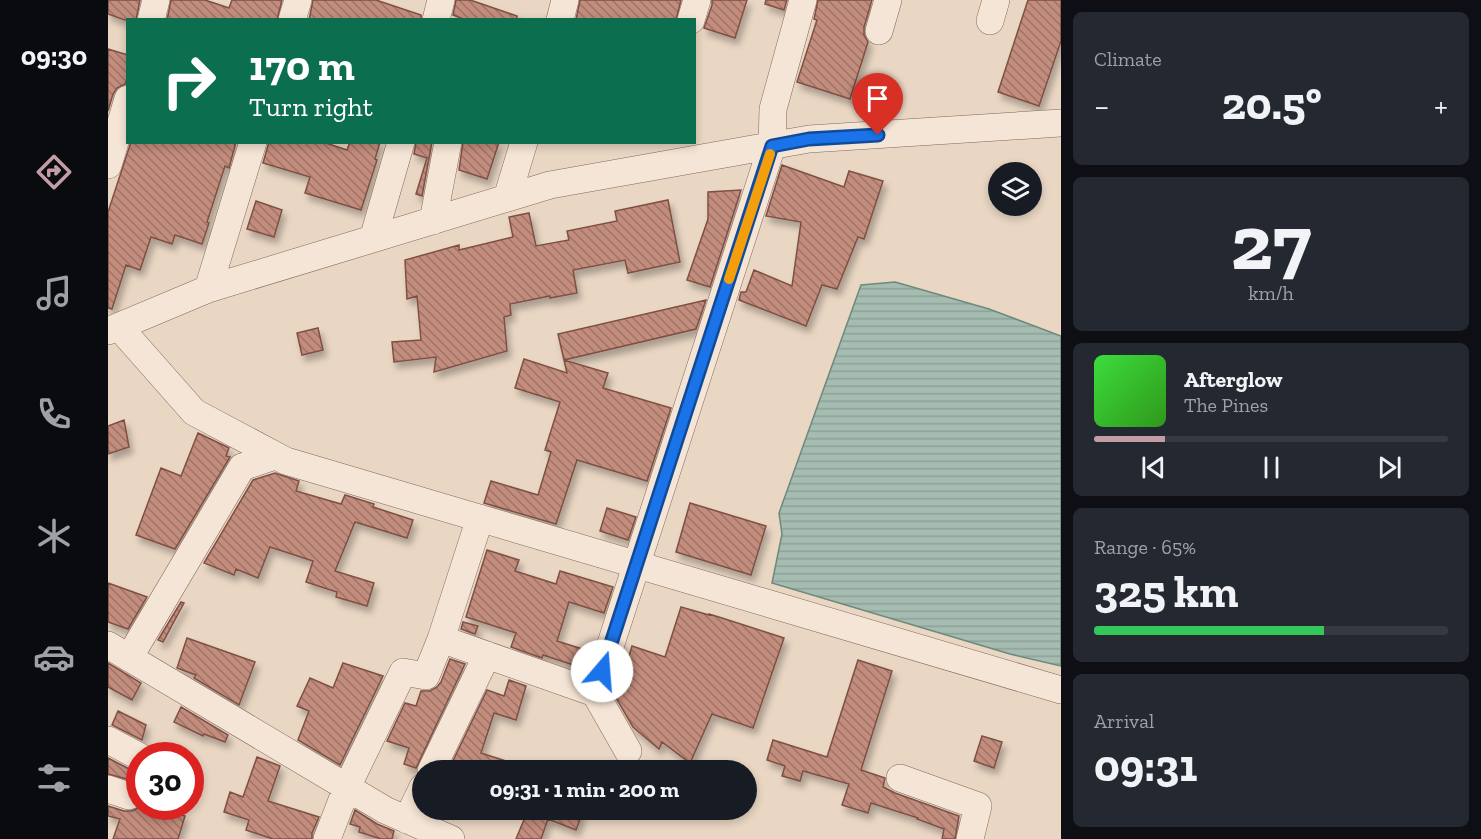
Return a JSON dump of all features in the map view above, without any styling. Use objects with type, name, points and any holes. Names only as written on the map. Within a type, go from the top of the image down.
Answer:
[{"type":"street","points":[[152,18],[156,0]]},
{"type":"street","points":[[293,18],[298,0]]},
{"type":"street","points":[[436,18],[441,0]]},
{"type":"street","points":[[560,18],[565,0]]},
{"type":"street","points":[[692,18],[697,0]]},
{"type":"street","points":[[595,693],[772,146],[773,109],[803,0]]},
{"type":"street","points":[[879,31],[888,0]]},
{"type":"street","points":[[108,165],[126,106]]},
{"type":"street","points":[[1061,123],[809,139],[772,146],[654,155],[208,289],[113,329],[194,412],[286,461],[1061,690]]},
{"type":"street","points":[[208,289],[252,144]]},
{"type":"street","points":[[373,239],[399,144]]},
{"type":"street","points":[[433,221],[448,144]]},
{"type":"street","points":[[507,198],[523,144]]},
{"type":"street","points":[[275,456],[242,467],[119,651],[385,810],[450,839]]},
{"type":"street","points":[[327,839],[347,787],[403,672],[426,676],[441,639],[480,518]]},
{"type":"street","points":[[441,639],[595,693],[628,751]]},
{"type":"street","points":[[436,760],[487,655]]},
{"type":"street","points":[[108,740],[126,750]]},
{"type":"street","points":[[900,778],[978,806],[970,839]]},
{"type":"street","points":[[407,820],[412,810]]},
{"type":"shaded area","points":[[895,282],[989,309],[1061,336],[1061,666],[1010,654],[772,583],[782,534],[779,513],[861,285]]},
{"type":"building","points":[[108,0],[140,0],[136,18],[125,20],[108,14]]},
{"type":"building","points":[[171,0],[205,0],[229,8],[232,0],[282,0],[278,18],[167,18]]},
{"type":"building","points":[[313,0],[376,0],[421,15],[421,18],[309,18]]},
{"type":"building","points":[[456,0],[470,0],[517,16],[517,18],[461,18],[453,15]]},
{"type":"building","points":[[580,0],[681,0],[676,18],[576,18]]},
{"type":"building","points":[[712,0],[747,0],[735,38],[704,28]]},
{"type":"building","points":[[766,0],[787,0],[784,10],[765,4]]},
{"type":"building","points":[[818,0],[872,0],[864,27],[864,35],[868,42],[850,99],[797,82],[817,20],[814,19]]},
{"type":"building","points":[[1028,0],[1061,0],[1061,41],[1039,106],[998,92]]},
{"type":"building","points":[[108,49],[126,54],[126,82],[113,94],[108,111]]},
{"type":"building","points":[[130,144],[235,144],[229,168],[225,166],[202,244],[175,235],[172,244],[151,237],[140,270],[126,265],[112,309],[108,308],[108,212]]},
{"type":"building","points":[[268,144],[329,144],[347,150],[349,144],[379,144],[375,159],[377,160],[361,210],[305,193],[310,177],[263,163]]},
{"type":"building","points":[[416,144],[432,144],[422,196],[416,194],[427,158],[414,154]]},
{"type":"building","points":[[463,144],[498,144],[487,179],[459,170]]},
{"type":"building","points":[[782,165],[844,187],[849,171],[883,181],[864,239],[858,237],[837,289],[822,285],[806,326],[739,300],[741,292],[746,292],[754,270],[792,286],[801,222],[766,216]]},
{"type":"building","points":[[741,190],[710,287],[687,280],[708,219],[708,192]]},
{"type":"building","points":[[668,200],[680,262],[628,273],[625,260],[573,270],[577,293],[510,304],[511,315],[504,317],[507,351],[434,372],[436,357],[394,362],[392,342],[421,340],[417,296],[407,299],[405,260],[459,245],[459,250],[513,237],[509,217],[529,213],[536,246],[569,240],[567,231],[617,221],[615,211]]},
{"type":"building","points":[[256,201],[282,210],[274,237],[247,229]]},
{"type":"building","points":[[706,300],[696,329],[564,360],[558,334]]},
{"type":"building","points":[[318,328],[323,350],[302,355],[297,333]]},
{"type":"building","points":[[524,359],[567,373],[564,360],[608,373],[603,388],[671,408],[647,481],[577,460],[556,524],[484,503],[491,481],[538,495],[551,452],[545,450],[560,402],[515,388]]},
{"type":"building","points":[[124,420],[129,447],[108,454],[108,426]]},
{"type":"building","points":[[198,433],[229,448],[226,456],[230,457],[175,549],[136,535],[161,468],[181,476]]},
{"type":"building","points":[[275,473],[299,481],[296,491],[341,504],[345,495],[413,520],[407,538],[355,522],[335,571],[374,583],[367,606],[336,597],[337,592],[306,582],[313,561],[270,547],[258,578],[236,569],[234,575],[204,563],[253,480]]},
{"type":"building","points":[[690,503],[766,526],[751,575],[676,552]]},
{"type":"building","points":[[607,508],[636,517],[628,540],[600,531]]},
{"type":"building","points":[[487,550],[519,560],[515,571],[556,584],[560,571],[613,587],[604,613],[569,602],[557,641],[592,652],[586,669],[543,655],[542,658],[511,647],[516,633],[466,617]]},
{"type":"building","points":[[108,583],[147,597],[128,629],[108,622]]},
{"type":"building","points":[[181,602],[184,603],[163,642],[158,640]]},
{"type":"building","points":[[681,607],[784,638],[753,728],[712,714],[691,760],[686,760],[662,742],[659,749],[633,727],[612,691],[622,662],[627,663],[632,646],[665,657]]},
{"type":"building","points":[[463,622],[478,626],[475,634],[461,629]]},
{"type":"building","points":[[187,638],[255,662],[239,705],[194,678],[196,675],[177,668]]},
{"type":"building","points":[[450,659],[465,664],[420,760],[412,760],[412,767],[404,764],[409,748],[387,741],[405,703],[416,706],[421,691],[430,691],[441,682]]},
{"type":"building","points":[[858,660],[892,671],[861,770],[885,778],[883,787],[895,793],[959,816],[955,839],[942,839],[944,829],[871,803],[868,813],[842,805],[849,784],[803,771],[800,781],[782,776],[785,766],[767,760],[773,740],[827,757]]},
{"type":"building","points":[[108,663],[141,683],[132,700],[108,687]]},
{"type":"building","points":[[343,663],[383,676],[340,765],[298,740],[309,711],[297,706],[310,678],[333,688]]},
{"type":"building","points":[[509,680],[526,686],[516,720],[494,713],[481,753],[503,760],[453,760],[487,690],[504,696]]},
{"type":"building","points":[[181,707],[228,735],[225,742],[204,734],[203,736],[174,722]]},
{"type":"building","points":[[118,711],[146,725],[142,740],[112,725]]},
{"type":"building","points":[[982,736],[1002,742],[994,768],[974,761]]},
{"type":"building","points":[[257,757],[280,766],[268,801],[319,817],[312,833],[312,839],[273,839],[246,830],[249,820],[224,812],[230,792],[243,797]]},
{"type":"building","points":[[108,758],[126,767],[126,779],[108,774]]},
{"type":"building","points":[[108,806],[126,811],[126,820],[184,820],[178,839],[113,839],[120,819],[108,816]]},
{"type":"building","points":[[355,810],[377,824],[394,831],[392,839],[381,839],[359,832],[360,827],[350,824]]},
{"type":"building","points":[[524,820],[548,820],[541,839],[516,839]]},
{"type":"building","points":[[551,820],[580,820],[576,830]]},
{"type":"slow traffic","points":[[729,279],[770,154]]},
{"type":"route","points":[[602,671],[772,146],[809,139],[878,135]]}]
